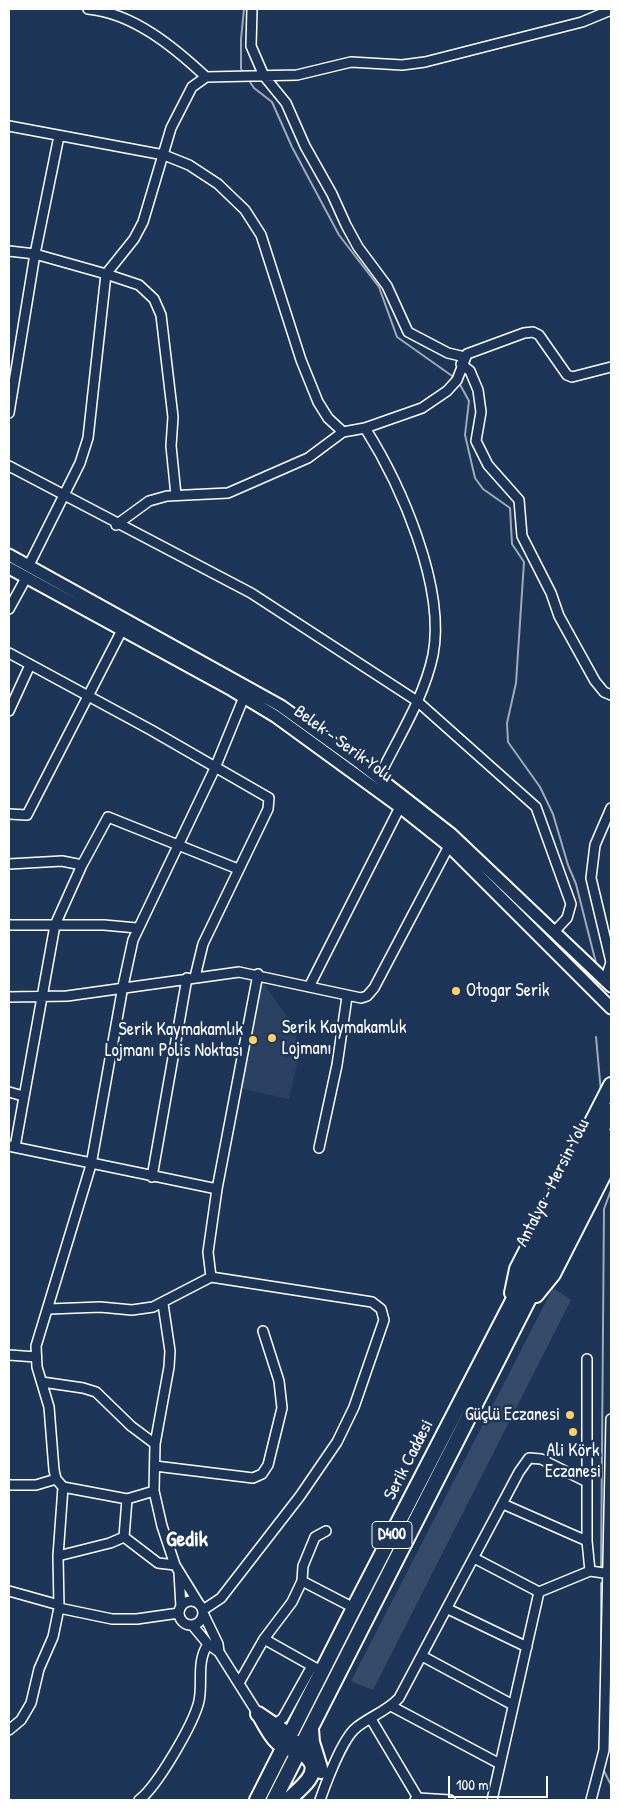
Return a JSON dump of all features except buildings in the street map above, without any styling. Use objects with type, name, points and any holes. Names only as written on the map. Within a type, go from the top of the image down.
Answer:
[{"type":"highway","points":[[514,1312],[517,1269],[611,1085]]},
{"type":"highway","name":"Antalya - Mersin Yolu","points":[[533,1274],[611,1111]]},
{"type":"highway","name":"Antalya - Mersin Yolu","points":[[533,1274],[611,1137]]},
{"type":"highway","points":[[514,1312],[553,1274],[611,1160]]},
{"type":"highway","name":"Serik Caddesi","points":[[257,1800],[273,1768],[312,1726],[533,1274]]},
{"type":"highway","name":"Serik Caddesi","points":[[274,1800],[294,1744],[317,1669],[337,1643],[354,1608],[514,1312]]},
{"type":"highway","points":[[268,1800],[332,1662],[337,1643]]},
{"type":"highway","points":[[258,1714],[276,1741],[310,1746],[316,1755]]},
{"type":"highway","points":[[258,1714],[275,1724],[311,1762],[313,1769],[311,1777],[288,1800]]},
{"type":"highway","points":[[258,1714],[260,1723],[275,1746],[273,1768]]},
{"type":"highway","points":[[298,1800],[318,1780],[322,1770],[312,1742],[312,1726]]},
{"type":"main road","name":"Belek - Serik Yolu","points":[[9,554],[281,706],[378,777],[554,932],[608,983]]},
{"type":"main road","name":"Belek - Serik Yolu","points":[[9,568],[244,697],[275,716],[400,807],[452,841],[611,1008]]},
{"type":"street","points":[[88,9],[110,13],[134,23],[191,63],[206,77]]},
{"type":"street","points":[[252,9],[251,46],[264,76],[286,103],[305,146],[332,194],[358,248],[387,286],[408,332],[463,361],[470,372],[478,390],[481,412],[476,442],[488,466],[519,500],[522,536],[579,655],[608,693],[611,700]]},
{"type":"street","points":[[29,566],[80,463],[90,426],[106,274],[134,239],[143,222],[171,128],[188,93],[206,77],[305,74],[351,62],[402,65],[425,62],[582,22],[611,10]]},
{"type":"street","points":[[9,126],[164,155],[189,165],[218,184],[245,210],[257,227],[318,402],[328,418],[343,432]]},
{"type":"street","points":[[9,413],[36,254],[59,136]]},
{"type":"street","points":[[9,251],[36,254],[106,274],[139,285],[149,293],[159,308],[173,417],[171,446],[176,495]]},
{"type":"street","points":[[116,525],[149,501],[176,495],[220,495],[238,489],[308,458],[343,432],[365,428],[422,408],[447,391],[457,380],[463,361],[472,350],[533,332],[539,335],[567,375],[572,377],[611,367]]},
{"type":"street","points":[[365,428],[391,471],[403,500],[432,589],[436,619],[435,638],[428,674],[417,701],[378,777]]},
{"type":"street","points":[[9,466],[65,494],[116,525],[251,593],[417,701],[538,810],[571,904],[567,918],[554,932]]},
{"type":"street","points":[[9,609],[26,578]]},
{"type":"street","points":[[9,814],[27,815],[122,630]]},
{"type":"street","points":[[9,653],[151,730],[268,798],[270,803],[203,944],[190,978],[152,1177]]},
{"type":"street","points":[[9,711],[30,666]]},
{"type":"street","points":[[154,1491],[127,1499],[63,1487],[56,1479],[48,1408],[36,1357],[36,1346],[92,1165],[123,986],[137,928],[214,768],[244,697]]},
{"type":"street","points":[[310,987],[400,807]]},
{"type":"street","points":[[608,983],[611,962],[592,891],[591,868],[595,845],[611,808]]},
{"type":"street","points":[[217,1189],[92,1165],[12,1147],[55,925],[82,865],[108,816],[238,869]]},
{"type":"street","points":[[9,998],[67,996],[123,986],[239,972],[258,974],[347,997],[361,998],[372,992],[452,841]]},
{"type":"street","points":[[9,864],[62,861],[82,865]]},
{"type":"street","points":[[9,925],[137,928]]},
{"type":"street","points":[[210,1277],[208,1252],[217,1189],[258,974]]},
{"type":"street","points":[[320,1148],[337,1065],[347,997]]},
{"type":"street","points":[[9,1092],[23,1096]]},
{"type":"street","points":[[49,1309],[100,1307],[143,1309],[163,1304],[210,1277],[372,1302],[381,1309],[384,1320],[354,1407],[337,1442],[300,1496],[221,1598],[202,1609]]},
{"type":"street","points":[[163,1304],[170,1351],[169,1367],[155,1444],[154,1491],[162,1526],[177,1569],[202,1609],[218,1644],[219,1652]]},
{"type":"street","points":[[155,1466],[253,1478],[266,1470],[282,1408],[279,1381],[263,1331]]},
{"type":"street","points":[[9,1355],[36,1357]]},
{"type":"street","points":[[587,1360],[587,1542],[590,1571]]},
{"type":"street","points":[[42,1382],[83,1388],[96,1392],[131,1426],[155,1444]]},
{"type":"street","points":[[591,1800],[604,1750],[610,1574],[611,1419]]},
{"type":"street","points":[[320,1800],[333,1764],[356,1727],[391,1706],[399,1698],[448,1609],[502,1504],[529,1458],[541,1459],[587,1482]]},
{"type":"street","points":[[9,1485],[36,1485],[56,1479]]},
{"type":"street","points":[[9,1730],[21,1720],[31,1703],[39,1669],[54,1637],[59,1606],[58,1556],[63,1487]]},
{"type":"street","points":[[124,1538],[127,1499]]},
{"type":"street","points":[[502,1504],[587,1542]]},
{"type":"street","points":[[239,1683],[264,1639],[292,1602],[302,1581],[303,1566],[315,1537],[326,1531]]},
{"type":"street","points":[[124,1538],[158,1563],[177,1569]]},
{"type":"street","points":[[58,1556],[110,1544],[124,1538]]},
{"type":"street","points":[[474,1558],[539,1592],[590,1571],[610,1574]]},
{"type":"street","points":[[177,1569],[180,1610],[183,1623],[193,1626],[208,1644],[219,1652],[258,1714]]},
{"type":"street","points":[[302,1581],[354,1608]]},
{"type":"street","points":[[9,1591],[112,1619],[180,1610],[189,1601],[202,1609]]},
{"type":"street","points":[[492,1800],[539,1592]]},
{"type":"street","points":[[193,1626],[201,1620],[202,1609]]},
{"type":"street","points":[[448,1609],[527,1647]]},
{"type":"street","points":[[264,1639],[317,1669],[283,1718],[275,1724]]},
{"type":"street","points":[[139,1800],[159,1778],[196,1713],[200,1696],[200,1662],[208,1644]]},
{"type":"street","points":[[422,1656],[513,1705]]},
{"type":"street","points":[[391,1706],[500,1764]]},
{"type":"street","points":[[371,1719],[417,1799],[450,1800]]},
{"type":"shaded area","name":"Serik Kaymakamlık Lojmanı","points":[[261,980],[294,1026],[299,1056],[289,1099],[238,1088]]},
{"type":"shaded area","points":[[553,1288],[571,1300],[373,1690],[351,1681]]},
{"type":"waterway","points":[[244,9],[241,39],[241,69],[244,73]]},
{"type":"waterway","points":[[248,79],[254,88],[272,102],[292,147],[339,235],[379,287],[397,337],[455,378]]},
{"type":"waterway","points":[[458,381],[469,401],[465,435],[475,478],[483,489],[510,508],[512,544],[524,562],[516,683],[507,723],[508,742],[540,787],[553,814],[568,865],[576,884],[596,963]]},
{"type":"waterway","points":[[596,1037],[601,1092]]},
{"type":"waterway","points":[[601,1569],[604,1209],[611,1190]]},
{"type":"waterway","points":[[601,1583],[601,1702]]},
{"type":"waterway","points":[[603,1769],[611,1785]]},
{"type":"place","name":"Otogar Serik","points":[[456,991]]},
{"type":"place","name":"Serik Kaymakamlık Lojmanı","points":[[272,1038]]},
{"type":"place","name":"Serik Kaymakamlık Lojmanı Polis Noktası","points":[[253,1040]]},
{"type":"place","name":"Güçlü Eczanesi","points":[[570,1415]]},
{"type":"place","name":"Ali Körk Eczanesi","points":[[573,1432]]},
{"type":"district","name":"Gedik","points":[[187,1540]]}]
